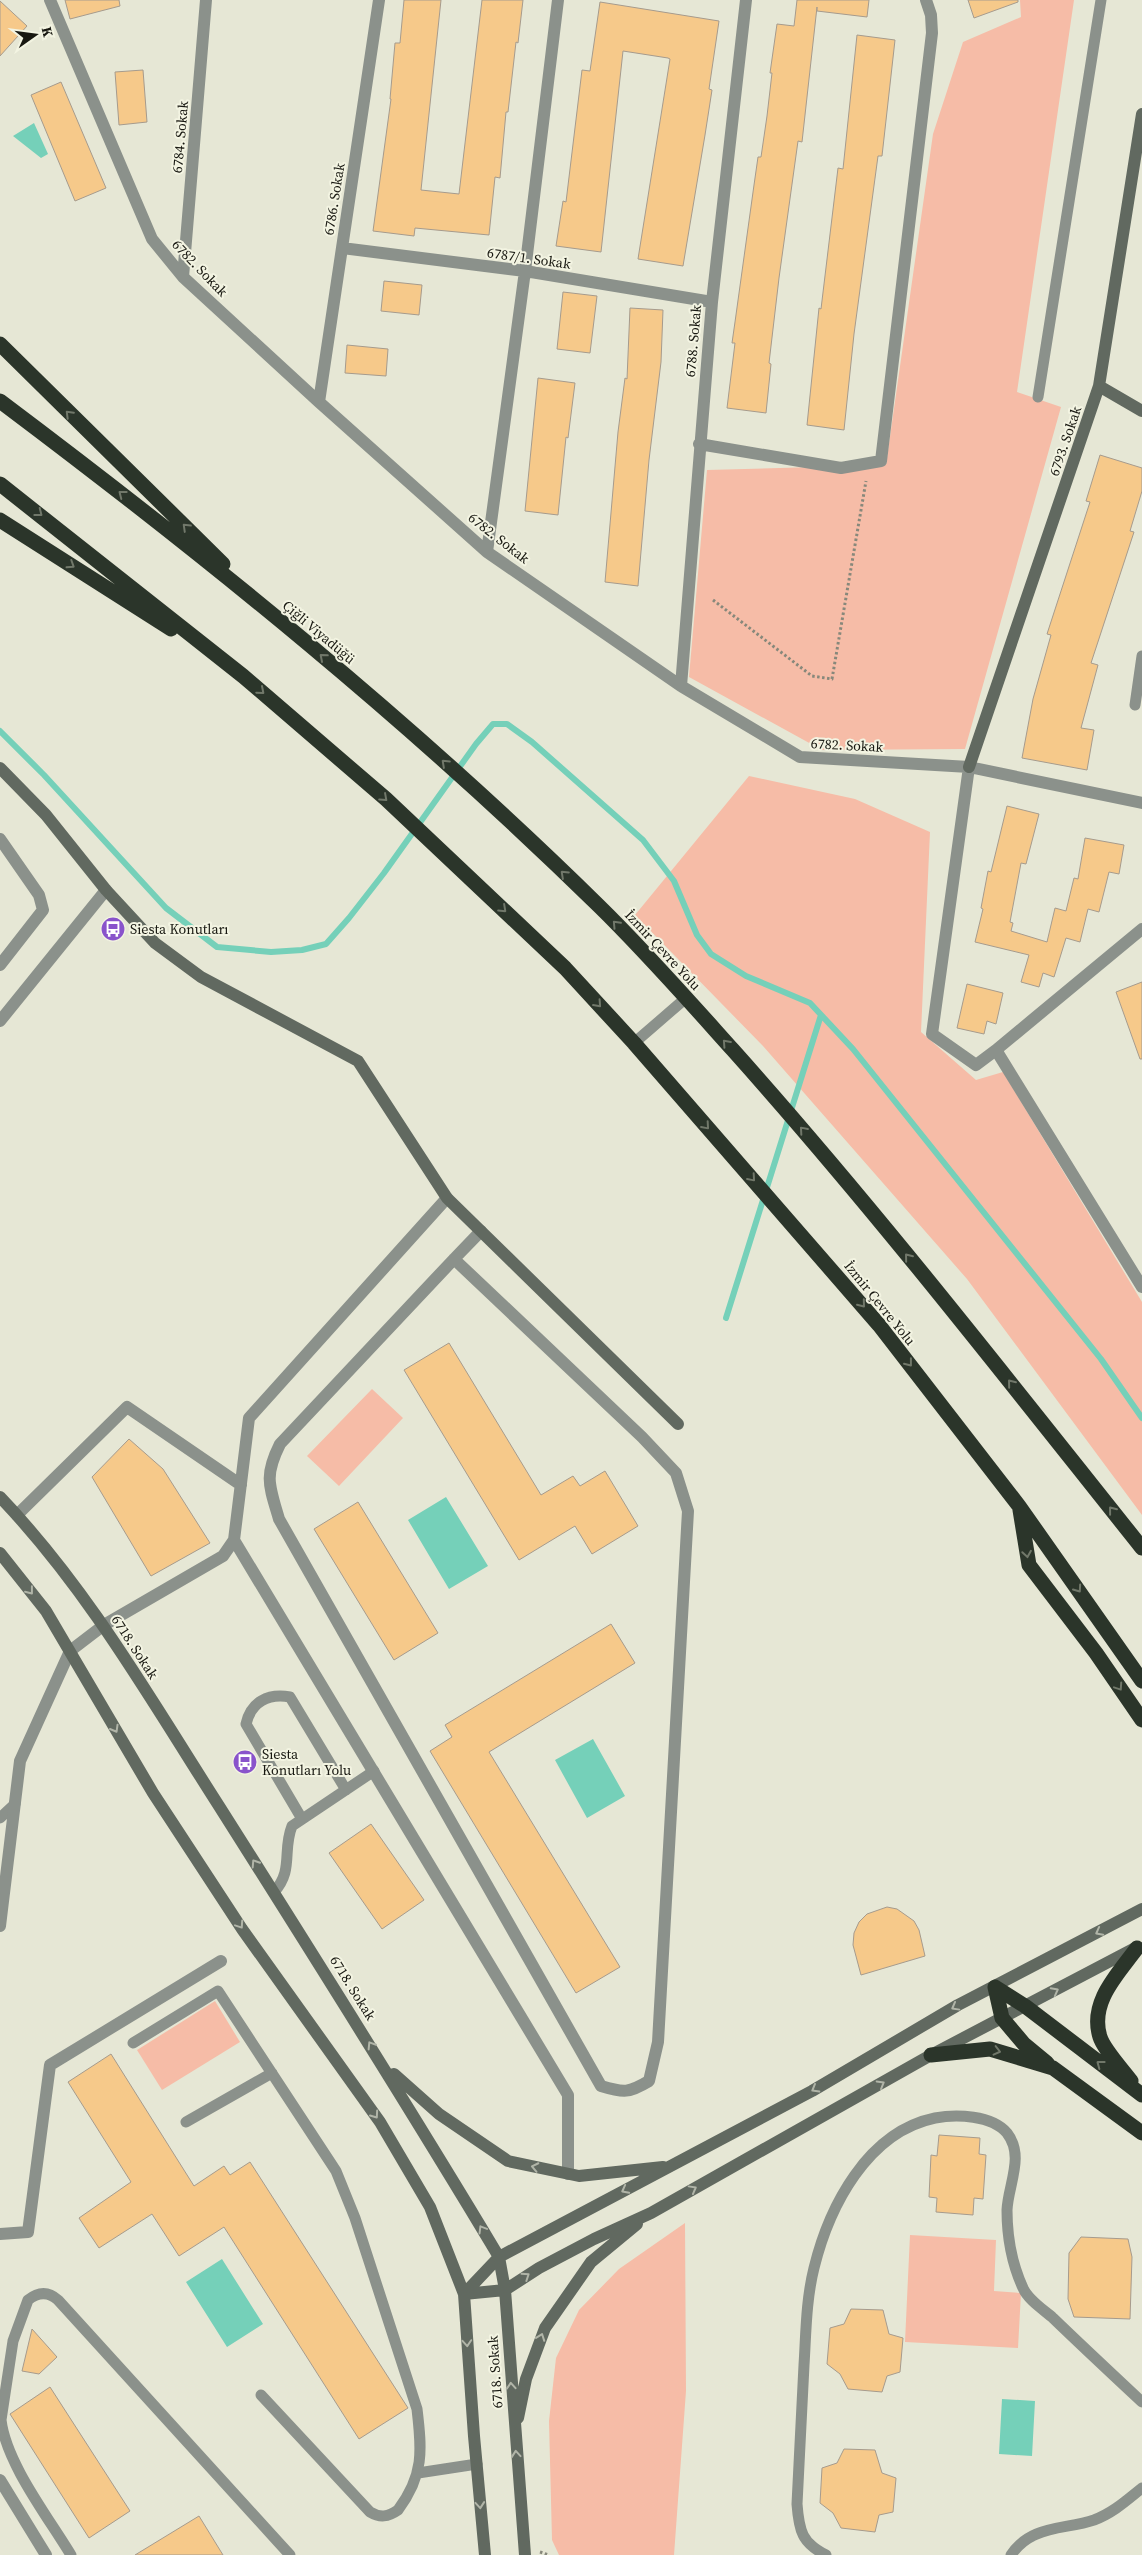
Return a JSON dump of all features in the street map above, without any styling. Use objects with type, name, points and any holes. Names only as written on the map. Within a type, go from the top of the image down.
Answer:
[{"type":"highway","points":[[0,344],[283,622]]},
{"type":"highway","name":"Çiğli Viyadüğü","points":[[0,401],[84,464],[283,622],[440,759],[600,907]]},
{"type":"highway","points":[[0,484],[244,676]]},
{"type":"highway","points":[[0,520],[244,676]]},
{"type":"highway","name":"İzmir Çevre Yolu","points":[[244,676],[386,799],[565,968],[634,1043],[845,1284],[1019,1506],[1142,1681]]},
{"type":"highway","name":"İzmir Çevre Yolu","points":[[600,907],[686,998],[836,1166],[1142,1548]]},
{"type":"highway","points":[[1019,1506],[1029,1566],[1096,1653],[1142,1720]]},
{"type":"highway","points":[[1139,1946],[1104,1991],[1097,2016],[1100,2038],[1141,2094]]},
{"type":"highway","points":[[995,1987],[1025,2006],[1141,2094]]},
{"type":"highway","points":[[995,1987],[1002,2018],[1024,2044],[1053,2068],[1142,2133]]},
{"type":"highway","points":[[931,2056],[990,2049],[1053,2068]]},
{"type":"street","name":"6782. Sokak","points":[[50,0],[152,239],[183,277],[319,402],[488,552],[681,686],[800,757],[969,767],[1142,803]]},
{"type":"street","name":"6784. Sokak","points":[[183,277],[206,0]]},
{"type":"street","name":"6786. Sokak","points":[[319,402],[379,0]]},
{"type":"street","points":[[488,552],[558,0]]},
{"type":"street","name":"6788. Sokak","points":[[681,686],[699,444],[712,302],[746,0]]},
{"type":"street","points":[[699,444],[841,468],[880,461],[932,33],[931,15],[926,0]]},
{"type":"street","name":"6793. Sokak","points":[[969,767],[1100,386],[1142,114]]},
{"type":"street","name":"6787/1. Sokak","points":[[342,248],[525,271],[712,302]]},
{"type":"street","points":[[1100,386],[1142,411]]},
{"type":"street","points":[[969,767],[932,1034],[976,1065],[1142,929]]},
{"type":"street","points":[[0,768],[46,815],[106,890],[155,943],[201,977],[358,1062],[447,1198],[678,1424]]},
{"type":"street","points":[[0,839],[39,895],[43,910],[0,965]]},
{"type":"street","points":[[0,1021],[106,890]]},
{"type":"street","points":[[996,1050],[1142,1287]]},
{"type":"street","points":[[0,1926],[20,1761],[70,1651],[104,1625],[224,1556],[234,1540],[249,1418],[447,1198]]},
{"type":"street","points":[[454,1259],[642,1437],[676,1473],[688,1511],[658,2042],[649,2081],[632,2091],[620,2092],[602,2086],[279,1518],[269,1486],[270,1464],[280,1444],[454,1259],[481,1231]]},
{"type":"street","points":[[17,1515],[127,1407],[241,1485]]},
{"type":"street","name":"6718. Sokak","points":[[0,1497],[17,1515],[104,1625],[384,2065],[499,2257],[505,2290],[525,2555]]},
{"type":"street","points":[[234,1540],[568,2095],[568,2174]]},
{"type":"street","name":"6718. Sokak","points":[[0,1553],[46,1611],[153,1793],[232,1913],[380,2122],[430,2207],[464,2294],[485,2555]]},
{"type":"street","points":[[464,2294],[499,2257],[804,2095],[958,2005],[1142,1909]]},
{"type":"street","points":[[464,2294],[505,2290],[562,2255],[651,2213],[931,2056],[1139,1946]]},
{"type":"street","points":[[0,2234],[28,2232],[50,2065],[221,1961]]},
{"type":"street","points":[[384,2065],[439,2114],[508,2161],[579,2176],[670,2166]]},
{"type":"street","points":[[515,2434],[526,2379],[545,2328],[591,2262],[651,2213]]},
{"type":"street","points":[[0,2480],[46,2555]]},
{"type":"lane","points":[[1038,397],[1101,0]]},
{"type":"lane","points":[[1135,706],[1142,656]]},
{"type":"lane","points":[[634,1043],[686,998]]},
{"type":"lane","points":[[302,1819],[246,1724],[251,1710],[262,1699],[281,1696],[290,1698],[346,1790]]},
{"type":"lane","points":[[274,1892],[286,1873],[288,1862],[286,1845],[292,1826],[374,1771]]},
{"type":"lane","points":[[0,1818],[15,1804]]},
{"type":"lane","points":[[133,2043],[218,1992],[327,2154],[355,2218],[417,2409],[421,2441],[418,2473],[398,2510],[387,2516],[375,2515],[261,2395]]},
{"type":"lane","points":[[186,2122],[272,2073]]},
{"type":"lane","points":[[826,2555],[810,2547],[798,2517],[797,2504],[810,2288],[822,2242],[844,2193],[875,2151],[894,2134],[908,2127],[937,2118],[957,2115],[997,2123],[1008,2135],[1015,2152],[1016,2162],[1010,2190],[1007,2227],[1010,2249],[1024,2291],[1142,2402]]},
{"type":"lane","points":[[71,2555],[15,2463],[2,2430],[1,2420],[13,2341],[28,2300],[41,2294],[53,2296],[58,2300],[290,2555]]},
{"type":"lane","points":[[418,2473],[477,2464]]},
{"type":"lane","points":[[1011,2555],[1026,2538],[1037,2532],[1078,2524],[1111,2513],[1142,2488]]},
{"type":"path","points":[[713,600],[812,676],[832,679],[869,463]]},
{"type":"shaded area","points":[[1020,0],[1074,0],[1017,392],[1061,407],[965,749],[822,750],[689,677],[707,470],[886,465],[933,134],[963,42],[1021,17]]},
{"type":"shaded area","points":[[749,776],[855,799],[930,832],[921,1032],[976,1080],[1003,1072],[1142,1302],[1142,1515],[967,1279],[763,1046],[635,915]]},
{"type":"shaded area","points":[[372,1389],[403,1418],[339,1486],[307,1456]]},
{"type":"shaded area","points":[[215,2001],[240,2042],[162,2090],[137,2050]]},
{"type":"shaded area","points":[[685,2223],[686,2391],[674,2555],[559,2555],[552,2540],[549,2421],[556,2358],[579,2310],[619,2269]]},
{"type":"shaded area","points":[[910,2235],[996,2240],[994,2291],[1021,2293],[1018,2348],[905,2342]]},
{"type":"water","points":[[34,123],[48,154],[41,158],[13,136]]},
{"type":"water","points":[[446,1497],[488,1566],[449,1589],[408,1520]]},
{"type":"water","points":[[593,1739],[625,1796],[587,1818],[555,1760]]},
{"type":"water","points":[[222,2259],[263,2324],[227,2347],[186,2282]]},
{"type":"water","points":[[1002,2399],[1035,2401],[1032,2456],[999,2454]]},
{"type":"building","points":[[65,0],[119,0],[120,6],[70,19]]},
{"type":"building","points":[[404,0],[441,0],[421,190],[459,194],[482,0],[523,0],[508,112],[506,112],[500,178],[495,177],[489,235],[415,228],[414,236],[373,231],[391,99],[395,43],[400,43]]},
{"type":"building","points":[[797,0],[869,0],[867,17],[817,11],[817,7],[802,142],[798,141],[779,278],[769,363],[771,364],[766,413],[727,408],[735,343],[732,343],[758,157],[761,157],[767,116],[772,73],[770,73],[777,24],[794,26]]},
{"type":"building","points":[[968,0],[1018,0],[1018,2],[974,18]]},
{"type":"building","points":[[0,1],[27,26],[0,56]]},
{"type":"building","points":[[600,2],[719,21],[709,89],[712,90],[683,266],[638,259],[670,59],[668,58],[623,51],[601,252],[556,246],[563,201],[566,202],[582,70],[590,71]]},
{"type":"building","points":[[857,35],[895,40],[882,156],[878,156],[854,334],[844,430],[807,425],[819,308],[821,309],[838,168],[843,169]]},
{"type":"building","points":[[143,70],[147,122],[119,125],[115,72]]},
{"type":"building","points":[[61,82],[106,188],[75,201],[31,95]]},
{"type":"building","points":[[384,281],[422,285],[419,315],[381,311]]},
{"type":"building","points":[[563,292],[597,296],[590,353],[557,349]]},
{"type":"building","points":[[630,308],[663,310],[661,362],[649,460],[638,586],[605,582],[618,432],[625,378],[627,379]]},
{"type":"building","points":[[347,345],[388,349],[386,376],[345,373]]},
{"type":"building","points":[[538,378],[575,383],[568,438],[566,437],[558,515],[525,511]]},
{"type":"building","points":[[1100,455],[1142,468],[1142,491],[1130,531],[1134,532],[1091,663],[1098,665],[1081,728],[1094,730],[1087,770],[1022,758],[1033,699],[1051,635],[1047,634],[1090,502],[1086,501]]},
{"type":"building","points":[[1007,806],[1039,814],[1026,864],[1021,863],[1010,922],[1013,923],[1011,931],[1047,942],[1055,908],[1066,911],[1074,878],[1078,879],[1085,838],[1124,845],[1119,874],[1109,872],[1099,912],[1088,909],[1080,942],[1066,938],[1054,977],[1043,973],[1039,987],[1021,982],[1029,955],[975,942],[983,909],[981,908],[988,871],[991,872]]},
{"type":"building","points":[[1142,982],[1142,1059],[1140,1059],[1116,992]]},
{"type":"building","points":[[967,984],[1003,993],[996,1024],[987,1021],[984,1034],[957,1028]]},
{"type":"building","points":[[449,1343],[541,1495],[573,1476],[580,1486],[605,1471],[638,1526],[592,1554],[575,1526],[519,1560],[404,1370]]},
{"type":"building","points":[[129,1439],[163,1469],[210,1543],[151,1576],[92,1477]]},
{"type":"building","points":[[358,1502],[438,1633],[394,1660],[314,1529]]},
{"type":"building","points":[[611,1624],[635,1663],[489,1752],[620,1967],[576,1993],[430,1751],[452,1737],[445,1725]]},
{"type":"building","points":[[371,1824],[424,1900],[382,1929],[329,1853]]},
{"type":"building","points":[[887,1907],[897,1909],[914,1921],[919,1930],[925,1956],[861,1975],[853,1945],[854,1933],[859,1922],[867,1914]]},
{"type":"building","points":[[111,2054],[194,2186],[224,2166],[230,2175],[250,2162],[408,2408],[359,2439],[224,2227],[179,2256],[152,2214],[99,2248],[79,2218],[131,2182],[68,2082]]},
{"type":"building","points":[[939,2135],[980,2138],[979,2154],[986,2155],[983,2199],[974,2198],[973,2215],[936,2212],[937,2198],[929,2197],[931,2155],[937,2156]]},
{"type":"building","points":[[1081,2237],[1128,2239],[1132,2257],[1130,2319],[1074,2317],[1068,2299],[1069,2253]]},
{"type":"building","points":[[851,2309],[883,2310],[889,2334],[903,2338],[900,2372],[887,2376],[882,2392],[848,2389],[840,2374],[827,2364],[830,2328],[844,2324]]},
{"type":"building","points":[[32,2329],[57,2357],[39,2374],[22,2371]]},
{"type":"building","points":[[50,2387],[130,2511],[89,2538],[10,2414]]},
{"type":"building","points":[[844,2449],[875,2450],[882,2473],[896,2478],[893,2512],[879,2515],[875,2532],[841,2528],[833,2513],[820,2503],[822,2468],[837,2463]]},
{"type":"building","points":[[199,2516],[223,2555],[135,2555]]},
{"type":"waterway","points":[[0,731],[44,775],[166,908],[217,947],[271,952],[302,950],[326,944],[384,873],[476,744],[493,724],[507,724],[532,742],[643,840],[674,881],[697,935],[711,954],[746,976],[810,1003],[853,1049],[1101,1359],[1142,1418]]},
{"type":"waterway","points":[[726,1318],[821,1015]]},
{"type":"place","name":"Siesta Konutları","points":[[113,929]]},
{"type":"place","name":"Siesta Konutları Yolu","points":[[245,1762]]}]
